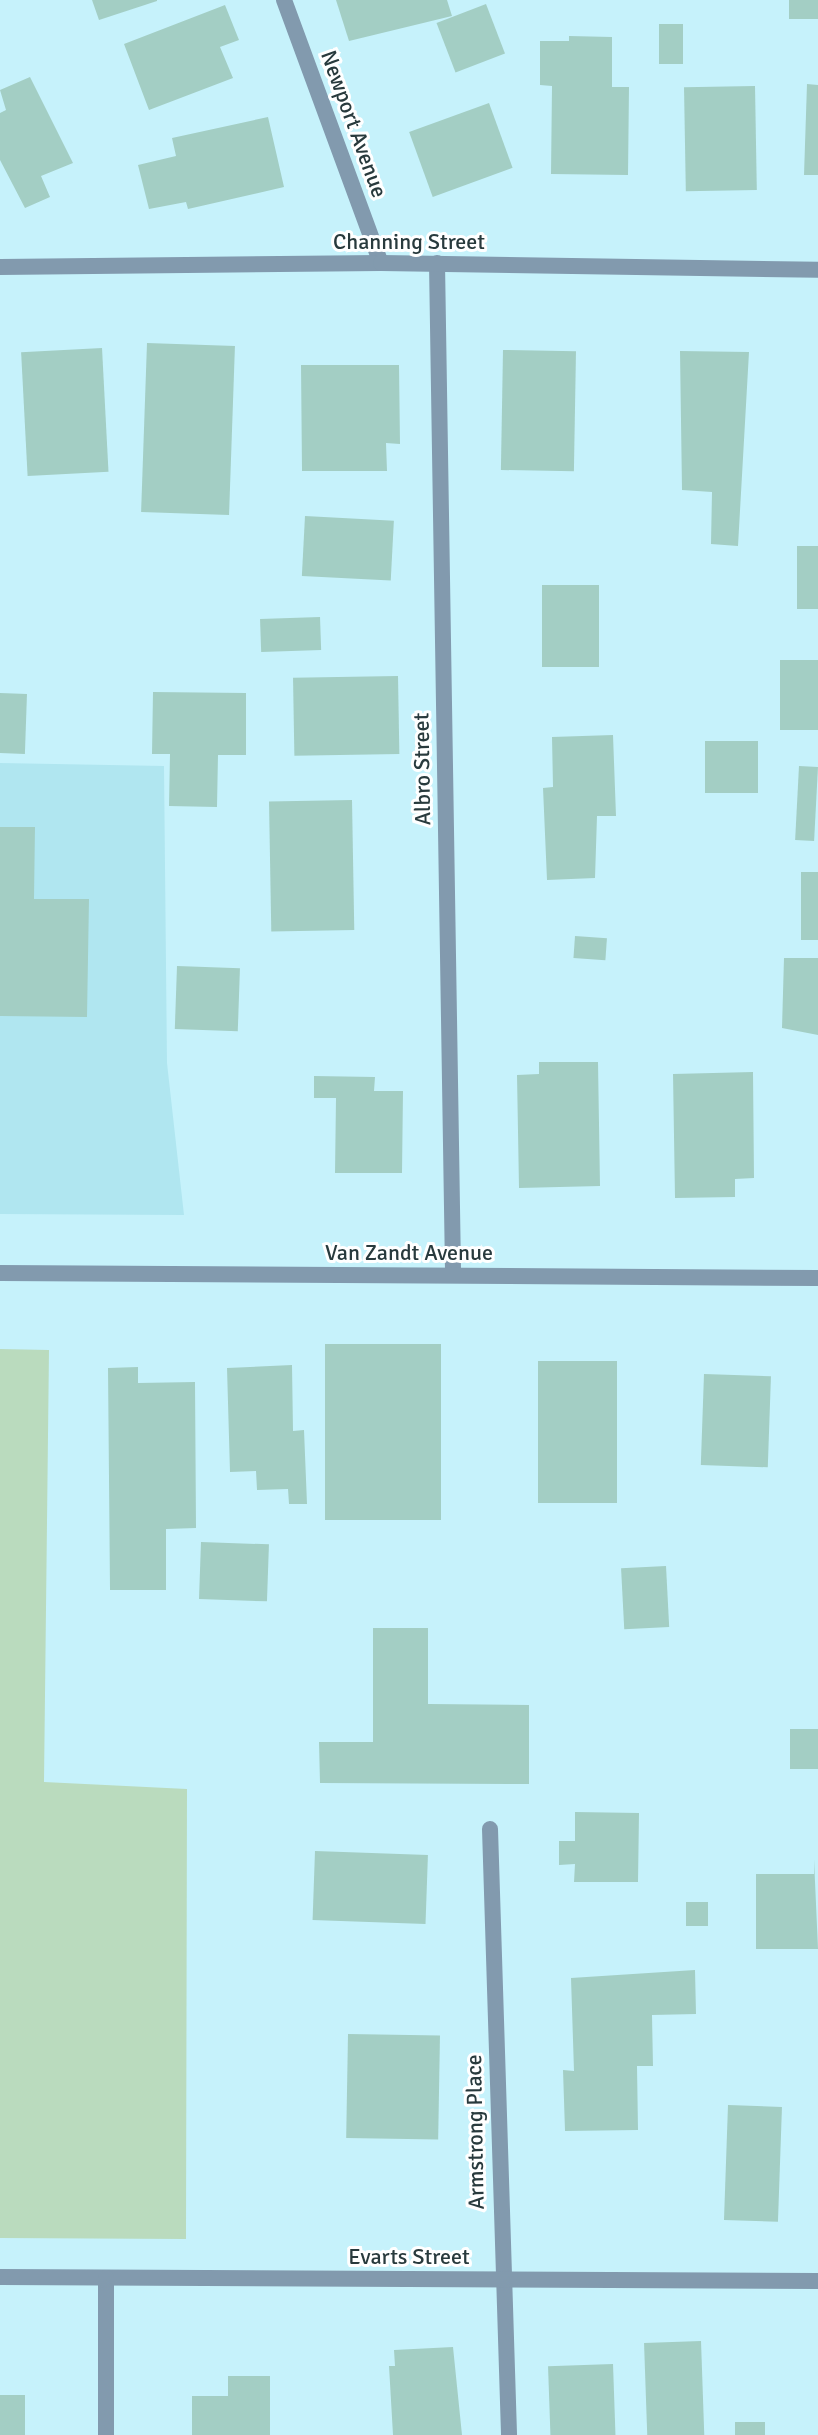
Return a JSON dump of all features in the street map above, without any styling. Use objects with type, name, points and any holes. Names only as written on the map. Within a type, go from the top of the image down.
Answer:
[{"type":"street","name":"Newport Avenue","points":[[284,0],[381,263]]},
{"type":"street","name":"Channing Street","points":[[0,267],[437,263],[818,270]]},
{"type":"street","name":"Albro Street","points":[[437,263],[453,1275]]},
{"type":"street","name":"Van Zandt Avenue","points":[[0,1273],[818,1278]]},
{"type":"street","name":"Armstrong Place","points":[[490,1829],[500,2280],[509,2435]]},
{"type":"street","name":"Evarts Street","points":[[0,2277],[818,2281]]},
{"type":"street","points":[[106,2278],[106,2435]]},
{"type":"shaded area","points":[[0,763],[164,766],[167,1063],[184,1215],[0,1214]]},
{"type":"green space","points":[[0,1349],[49,1350],[44,1782],[187,1789],[186,2239],[0,2238]]},
{"type":"building","points":[[92,0],[157,0],[157,1],[99,20]]},
{"type":"building","points":[[336,0],[447,0],[452,16],[349,41]]},
{"type":"building","points":[[789,0],[818,0],[818,19],[789,19]]},
{"type":"building","points":[[486,4],[505,53],[456,72],[437,23]]},
{"type":"building","points":[[225,5],[239,40],[220,47],[233,78],[149,110],[124,44]]},
{"type":"building","points":[[659,24],[683,24],[683,64],[659,64]]},
{"type":"building","points":[[569,36],[612,37],[612,87],[629,87],[628,175],[551,174],[552,86],[540,85],[540,41],[569,41]]},
{"type":"building","points":[[30,77],[73,163],[41,176],[50,197],[25,208],[0,160],[0,113],[6,110],[0,90]]},
{"type":"building","points":[[807,84],[818,85],[818,175],[804,175]]},
{"type":"building","points":[[755,86],[757,190],[686,191],[684,87]]},
{"type":"building","points":[[489,103],[513,168],[433,197],[409,132]]},
{"type":"building","points":[[268,117],[284,187],[188,209],[186,202],[149,209],[138,165],[176,156],[172,138]]},
{"type":"building","points":[[147,343],[235,346],[229,515],[141,512]]},
{"type":"building","points":[[102,348],[108,472],[28,476],[21,352]]},
{"type":"building","points":[[503,350],[576,351],[574,471],[501,470]]},
{"type":"building","points":[[680,351],[749,352],[738,546],[711,544],[712,492],[682,490]]},
{"type":"building","points":[[301,365],[399,365],[400,444],[386,443],[387,471],[302,471]]},
{"type":"building","points":[[305,516],[394,521],[391,581],[302,576]]},
{"type":"building","points":[[797,546],[818,546],[818,609],[797,609]]},
{"type":"building","points":[[542,585],[599,585],[599,667],[542,667]]},
{"type":"building","points":[[320,617],[321,650],[261,652],[260,619]]},
{"type":"building","points":[[780,660],[818,660],[818,730],[780,730]]},
{"type":"building","points":[[398,676],[399,754],[294,756],[293,678]]},
{"type":"building","points":[[153,692],[246,693],[246,755],[218,755],[217,807],[169,806],[170,754],[152,754]]},
{"type":"building","points":[[0,693],[27,694],[25,754],[0,753]]},
{"type":"building","points":[[613,735],[616,816],[597,816],[595,878],[547,880],[543,788],[553,787],[552,737]]},
{"type":"building","points":[[705,741],[758,741],[758,793],[705,793]]},
{"type":"building","points":[[799,766],[818,767],[814,841],[795,840]]},
{"type":"building","points":[[352,800],[354,930],[271,931],[269,801]]},
{"type":"building","points":[[0,827],[35,827],[34,899],[89,899],[87,1017],[0,1016]]},
{"type":"building","points":[[801,872],[818,872],[818,940],[801,940]]},
{"type":"building","points":[[575,936],[607,938],[605,960],[573,958]]},
{"type":"building","points":[[784,958],[818,958],[818,1035],[782,1028]]},
{"type":"building","points":[[177,966],[240,968],[238,1031],[175,1029]]},
{"type":"building","points":[[539,1062],[598,1062],[600,1186],[519,1188],[517,1075],[539,1074]]},
{"type":"building","points":[[753,1072],[754,1178],[735,1179],[735,1197],[675,1198],[673,1074]]},
{"type":"building","points":[[314,1076],[375,1077],[374,1091],[403,1091],[402,1173],[335,1173],[336,1098],[314,1098]]},
{"type":"building","points":[[325,1344],[441,1344],[441,1520],[325,1520]]},
{"type":"building","points":[[538,1361],[617,1361],[617,1503],[538,1503]]},
{"type":"building","points":[[292,1365],[293,1431],[304,1430],[307,1504],[289,1504],[288,1489],[257,1490],[256,1471],[230,1472],[227,1368]]},
{"type":"building","points":[[138,1367],[138,1383],[195,1382],[196,1528],[166,1529],[166,1590],[110,1590],[108,1368]]},
{"type":"building","points":[[704,1374],[771,1376],[768,1467],[701,1465]]},
{"type":"building","points":[[201,1542],[269,1544],[267,1601],[199,1599]]},
{"type":"building","points":[[666,1566],[669,1627],[624,1629],[621,1568]]},
{"type":"building","points":[[373,1628],[428,1628],[428,1704],[529,1705],[529,1784],[320,1783],[319,1742],[373,1742]]},
{"type":"building","points":[[790,1729],[818,1729],[818,1769],[790,1769]]},
{"type":"building","points":[[575,1812],[639,1813],[638,1882],[574,1882],[575,1864],[559,1865],[559,1841],[575,1841]]},
{"type":"building","points":[[315,1851],[428,1855],[426,1924],[313,1920]]},
{"type":"building","points":[[814,1859],[818,1949],[756,1949],[756,1874],[814,1874]]},
{"type":"building","points":[[686,1902],[708,1902],[708,1926],[686,1926]]},
{"type":"building","points":[[695,1970],[696,2014],[652,2015],[653,2066],[637,2066],[638,2130],[565,2131],[563,2070],[574,2071],[571,1978]]},
{"type":"building","points":[[348,2034],[440,2036],[438,2140],[346,2138]]},
{"type":"building","points":[[728,2105],[782,2107],[778,2222],[724,2220]]},
{"type":"building","points":[[701,2341],[704,2435],[647,2435],[644,2343]]},
{"type":"building","points":[[453,2347],[462,2435],[393,2435],[389,2366],[395,2366],[394,2350]]},
{"type":"building","points":[[613,2364],[615,2435],[550,2435],[548,2366]]},
{"type":"building","points":[[228,2376],[270,2376],[270,2435],[192,2435],[192,2396],[228,2396]]},
{"type":"building","points":[[0,2395],[25,2395],[25,2435],[0,2435]]},
{"type":"building","points":[[735,2422],[765,2422],[765,2435],[735,2435]]}]
